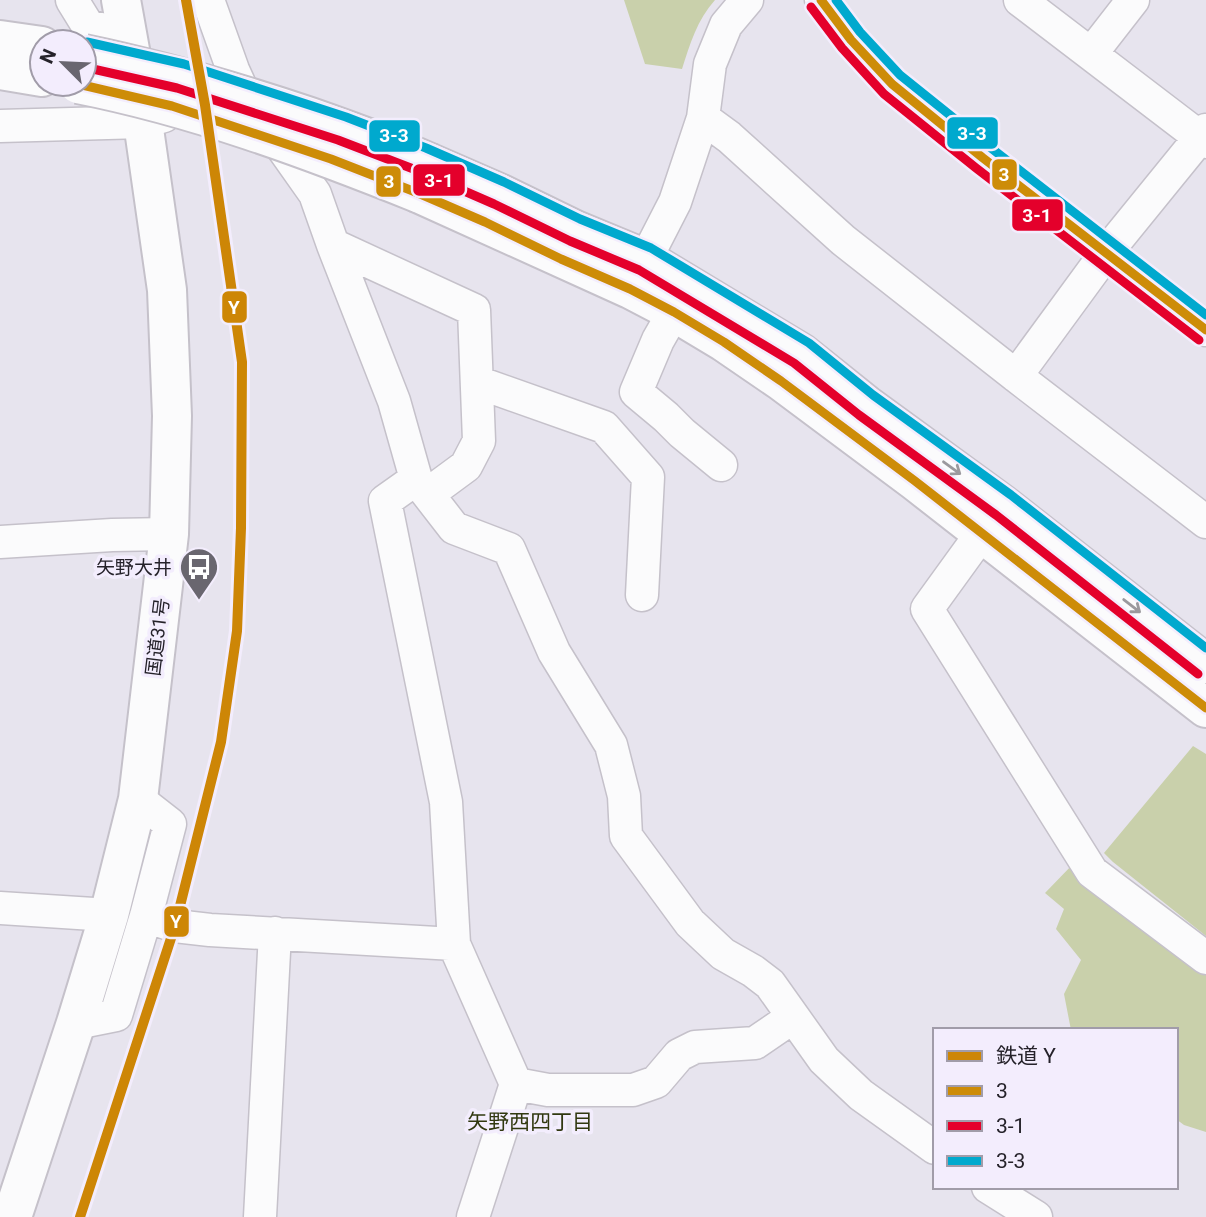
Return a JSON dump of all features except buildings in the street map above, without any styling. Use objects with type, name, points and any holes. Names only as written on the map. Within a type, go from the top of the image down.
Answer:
[{"type":"main road","name":"国道31号","points":[[12,1217],[109,915],[138,799],[169,534],[172,416],[167,290],[143,122],[124,18]]},
{"type":"main road","points":[[0,40],[28,44]]},
{"type":"main road","points":[[98,57],[180,76],[342,128],[424,178],[638,274],[801,353],[876,412],[1206,708]]},
{"type":"main road","points":[[0,71],[28,75]]},
{"type":"main road","points":[[98,88],[185,110],[331,159],[424,178]]},
{"type":"main road","points":[[638,274],[674,312],[781,381],[915,481],[993,519],[1206,664]]},
{"type":"street","points":[[72,0],[88,26],[124,18]]},
{"type":"street","points":[[208,0],[243,92],[315,194],[394,401],[422,487],[454,528],[509,549],[554,652],[611,745],[624,796],[626,836],[690,923],[723,954],[753,971],[769,984],[824,1060],[860,1095],[933,1147]]},
{"type":"street","points":[[638,274],[675,202],[704,118],[710,64],[726,25],[747,0]]},
{"type":"street","points":[[821,0],[851,40],[892,85],[1206,330]]},
{"type":"street","points":[[1016,376],[1106,253],[1204,136],[1020,0]]},
{"type":"street","points":[[1091,54],[1132,0]]},
{"type":"street","points":[[0,126],[143,122],[243,92]]},
{"type":"street","points":[[704,118],[729,137],[843,240],[1206,522]]},
{"type":"street","points":[[333,245],[474,310],[479,441],[466,466],[385,501],[446,802],[454,944],[516,1084],[473,1217]]},
{"type":"street","points":[[674,312],[658,340],[636,392],[721,465]]},
{"type":"street","points":[[477,382],[604,427],[648,477],[642,595]]},
{"type":"street","points":[[993,519],[927,609],[1092,872],[1206,958]]},
{"type":"street","points":[[0,542],[169,534]]},
{"type":"street","points":[[76,1023],[116,1015],[146,916],[170,824],[138,799]]},
{"type":"street","points":[[0,908],[109,915]]},
{"type":"street","points":[[146,916],[174,926],[210,930],[454,944]]},
{"type":"street","points":[[260,1217],[275,933]]},
{"type":"street","points":[[516,1084],[548,1090],[633,1090],[656,1083],[679,1055],[695,1047],[755,1043],[793,1017]]},
{"type":"street","points":[[991,1189],[1036,1217]]},
{"type":"green space","points":[[624,0],[715,0],[699,24],[682,69],[645,64]]},
{"type":"green space","points":[[1193,746],[1206,754],[1206,936],[1104,853]]},
{"type":"green space","points":[[1074,863],[1094,887],[1206,974],[1206,1132],[1178,1120],[1178,1028],[1071,1028],[1064,994],[1081,960],[1056,929],[1064,909],[1045,893]]},
{"type":"rail line","name":"Y","points":[[80,1217],[175,926],[221,742],[237,631],[242,362],[205,105],[186,0]]},
{"type":"transit line","name":"3","points":[[821,0],[851,40],[892,84],[983,158],[1206,330]]},
{"type":"transit line","name":"3-3","points":[[836,0],[860,32],[900,75],[1206,315]]},
{"type":"transit line","name":"3-1","points":[[811,7],[842,48],[884,94],[1199,340]]},
{"type":"transit line","name":"3-3","points":[[98,44],[184,64],[346,117],[426,148],[580,219],[651,248],[809,343],[873,395],[1011,495],[1206,648]]},
{"type":"transit line","name":"3-1","points":[[98,70],[177,88],[338,140],[416,170],[639,270],[794,363],[859,415],[996,515],[1198,674]]},
{"type":"transit line","name":"3","points":[[98,89],[172,106],[331,159],[485,222],[674,312],[781,381],[915,481],[1206,708]]},
{"type":"place","name":"矢野大井","points":[[199,601]]},
{"type":"district","name":"矢野西四丁目","points":[[530,1122]]}]
